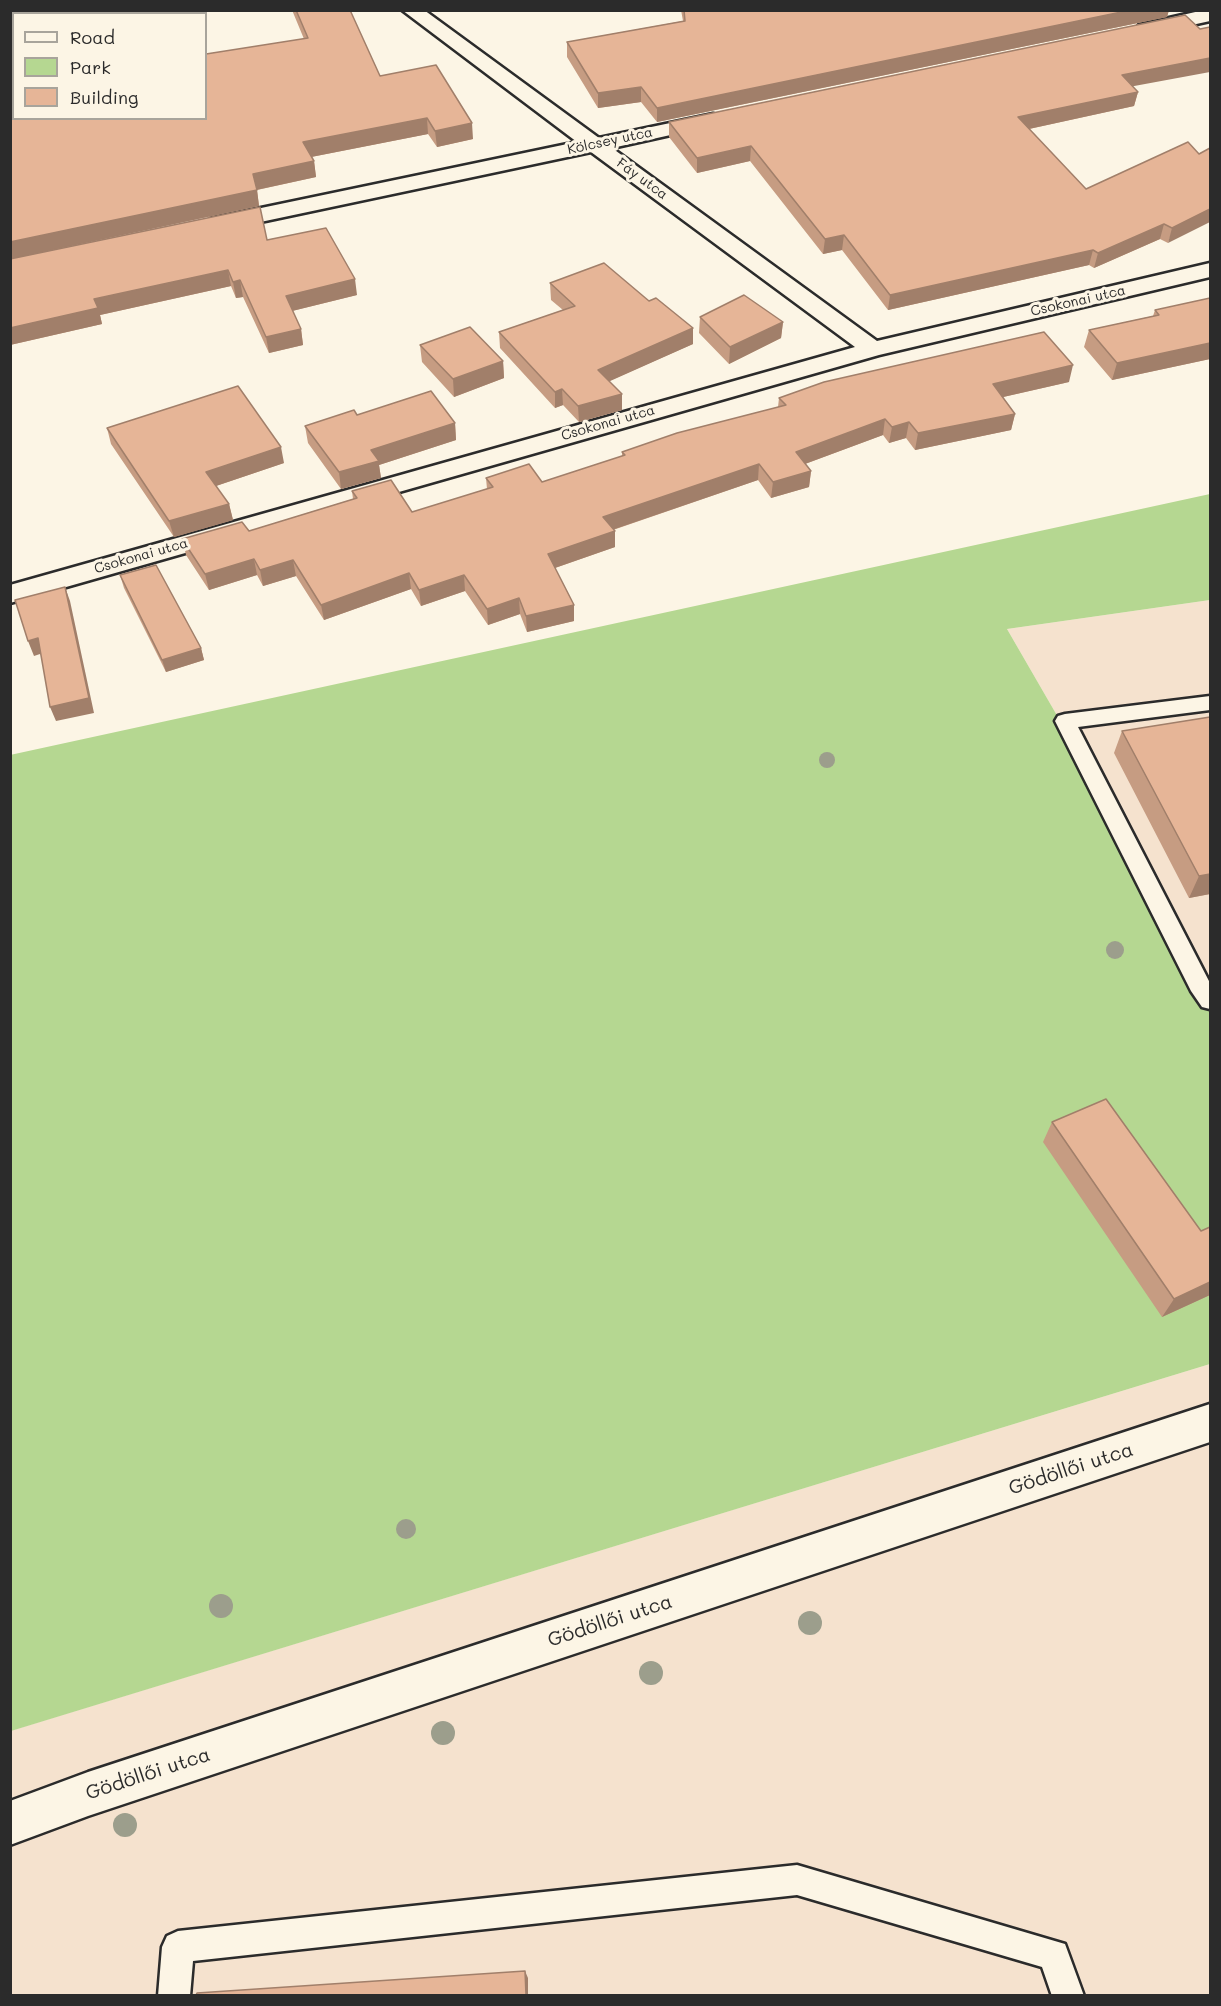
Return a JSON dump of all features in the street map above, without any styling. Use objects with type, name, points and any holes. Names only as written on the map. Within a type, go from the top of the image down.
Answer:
[{"type":"street","name":"Fáy utca","points":[[411,10],[873,349]]},
{"type":"street","points":[[1129,33],[1210,15]]},
{"type":"street","name":"Kölcsey utca","points":[[197,228],[734,115]]},
{"type":"street","name":"Csokonai utca","points":[[10,594],[873,349],[1210,270]]},
{"type":"street","name":"Gödöllői utca","points":[[10,1823],[88,1794],[1210,1423]]},
{"type":"lane","points":[[1207,987],[1065,721],[1210,704]]},
{"type":"lane","points":[[174,1995],[178,1947],[797,1880],[1054,1955],[1068,1995]]},
{"type":"shaded area","points":[[1210,600],[1210,980],[1007,629]]},
{"type":"shaded area","points":[[1210,1364],[1210,1995],[11,1995],[10,1731]]},
{"type":"green space","points":[[1210,494],[1210,600],[1007,629],[1210,980],[1210,1364],[11,1731],[10,755]]},
{"type":"building","points":[[12,10],[177,10],[178,12],[12,12],[12,120],[207,120],[207,54],[308,38],[296,10],[350,10],[380,76],[436,65],[472,123],[435,131],[427,118],[303,142],[314,161],[253,174],[257,190],[10,242]]},
{"type":"building","points":[[684,10],[1131,10],[657,108],[641,87],[598,93],[567,42],[685,21]]},
{"type":"building","points":[[1185,15],[1200,29],[1210,27],[1210,58],[1122,75],[1138,92],[1018,117],[1086,189],[1188,142],[1199,154],[1210,148],[1210,209],[1172,228],[1164,224],[1098,253],[1093,250],[890,295],[844,235],[825,239],[751,146],[697,158],[669,122]]},
{"type":"building","points":[[260,207],[267,240],[326,228],[355,279],[286,296],[301,329],[266,337],[240,280],[233,282],[228,270],[94,299],[98,308],[10,328],[10,259]]},
{"type":"building","points":[[604,263],[649,301],[656,298],[693,328],[598,370],[622,394],[578,406],[562,389],[555,392],[499,332],[575,306],[550,283]]},
{"type":"building","points":[[744,295],[783,322],[730,347],[700,317]]},
{"type":"building","points":[[1210,298],[1210,343],[1117,363],[1089,330],[1159,315],[1155,310]]},
{"type":"building","points":[[470,327],[503,361],[453,379],[420,345]]},
{"type":"building","points":[[1044,332],[1073,365],[993,384],[1015,414],[918,433],[909,422],[892,427],[885,419],[796,452],[811,471],[773,482],[759,464],[603,517],[615,531],[548,554],[574,605],[526,616],[519,598],[487,609],[464,575],[419,590],[409,573],[321,605],[293,560],[260,570],[254,559],[205,574],[182,539],[242,522],[249,531],[357,498],[352,491],[391,480],[412,512],[493,487],[486,478],[529,464],[542,482],[625,455],[622,452],[677,433],[786,405],[779,398],[824,382]]},
{"type":"building","points":[[238,386],[281,447],[206,472],[229,504],[169,521],[107,428]]},
{"type":"building","points":[[431,391],[455,423],[371,450],[379,461],[339,472],[305,426],[354,410],[357,415]]},
{"type":"building","points":[[156,565],[201,648],[162,660],[120,575]]},
{"type":"building","points":[[65,587],[89,698],[50,707],[38,638],[28,641],[15,600]]},
{"type":"building","points":[[1210,717],[1210,874],[1199,876],[1122,731]]},
{"type":"building","points":[[1106,1099],[1201,1231],[1210,1227],[1210,1282],[1174,1299],[1052,1122]]},
{"type":"building","points":[[525,1971],[526,1995],[196,1995],[197,1993]]}]
